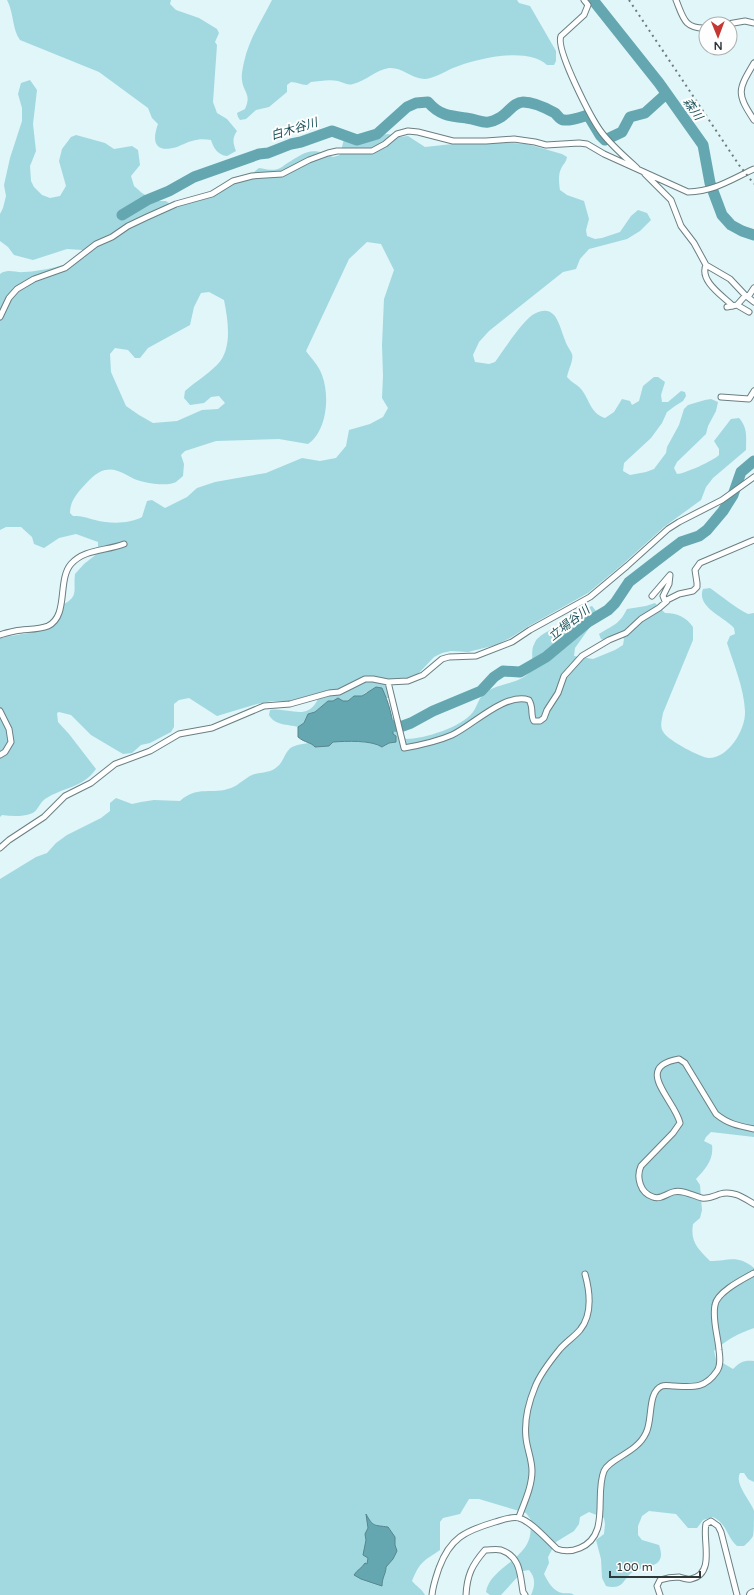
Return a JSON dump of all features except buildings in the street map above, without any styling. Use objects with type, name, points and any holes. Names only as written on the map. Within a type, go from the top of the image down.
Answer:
[{"type":"street","points":[[584,0],[588,5],[584,15],[559,39],[560,47],[573,78],[596,124],[616,149],[671,200],[681,226],[694,243],[706,265],[730,279],[754,302]]},
{"type":"street","points":[[676,0],[683,18],[694,28],[698,28]]},
{"type":"street","points":[[738,22],[745,21],[754,24]]},
{"type":"street","points":[[754,63],[743,82],[741,95],[746,109],[754,120]]},
{"type":"street","points":[[0,317],[9,298],[17,289],[34,279],[65,268],[96,244],[112,237],[128,226],[147,217],[176,204],[212,194],[233,181],[252,176],[282,174],[309,160],[328,153],[337,151],[372,151],[385,144],[397,134],[418,132],[453,141],[514,139],[546,145],[587,144],[604,154],[688,192],[702,191],[729,183],[754,169]]},
{"type":"street","points":[[706,265],[705,274],[709,283],[735,305],[749,312]]},
{"type":"street","points":[[727,307],[735,305],[747,296],[754,288]]},
{"type":"street","points":[[721,397],[749,398],[754,391]]},
{"type":"street","points":[[0,848],[9,840],[44,817],[65,796],[91,783],[115,764],[150,751],[179,734],[212,728],[264,706],[290,704],[329,693],[339,692],[365,679],[388,682],[416,679],[442,659],[448,657],[476,656],[512,642],[530,630],[590,597],[668,529],[722,500],[754,476]]},
{"type":"street","points":[[388,682],[404,748],[432,743],[453,734],[484,712],[521,699],[529,700],[532,705],[532,718],[534,721],[540,721],[544,718],[547,710],[558,693],[564,676],[582,656],[609,640],[626,633],[641,619],[674,596],[693,591],[698,583],[695,570],[700,563],[754,540]]},
{"type":"street","points":[[0,635],[42,627],[53,623],[59,613],[66,572],[71,564],[84,554],[111,549],[124,544]]},
{"type":"street","points":[[652,596],[670,575],[669,584],[663,596],[665,601],[667,601]]},
{"type":"street","points":[[0,711],[11,735],[11,742],[5,752],[0,755]]},
{"type":"street","points":[[754,1129],[730,1124],[723,1120],[716,1114],[685,1063],[679,1059],[667,1061],[660,1066],[657,1074],[658,1082],[663,1093],[679,1117],[680,1123],[673,1133],[641,1166],[639,1171],[639,1180],[644,1191],[651,1197],[655,1198],[666,1196],[673,1192],[683,1192],[704,1198],[722,1193],[735,1194],[754,1204]]},
{"type":"street","points":[[432,1595],[443,1556],[449,1547],[464,1534],[474,1528],[508,1518],[518,1517],[530,1524],[557,1549],[573,1551],[584,1546],[593,1539],[600,1520],[600,1497],[604,1470],[608,1465],[634,1449],[643,1440],[650,1422],[654,1392],[662,1386],[700,1386],[717,1371],[720,1365],[714,1306],[717,1300],[734,1285],[754,1273]]},
{"type":"street","points":[[518,1517],[531,1481],[531,1462],[526,1439],[525,1418],[529,1402],[535,1385],[546,1367],[560,1348],[580,1330],[586,1318],[589,1309],[589,1289],[585,1274]]},
{"type":"street","points":[[660,1595],[657,1586],[660,1580],[679,1577],[693,1579],[704,1569],[707,1552],[704,1535],[705,1527],[706,1524],[711,1521],[718,1526],[721,1532],[737,1595]]},
{"type":"street","points":[[466,1595],[468,1574],[475,1561],[486,1550],[501,1550],[512,1556],[518,1562],[523,1592],[525,1595]]},
{"type":"shaded area","points":[[7,0],[171,0],[170,4],[176,10],[199,18],[217,29],[219,33],[215,42],[217,45],[213,102],[217,113],[227,119],[237,131],[234,136],[236,151],[227,156],[221,154],[217,151],[211,140],[206,139],[194,140],[170,149],[160,147],[155,141],[158,124],[152,118],[148,108],[99,72],[20,40],[17,36]]},
{"type":"shaded area","points":[[272,0],[517,0],[519,3],[530,6],[556,51],[556,61],[554,65],[547,65],[538,59],[527,56],[501,56],[475,61],[427,79],[415,77],[398,69],[389,68],[379,71],[358,83],[351,84],[332,80],[311,82],[307,85],[291,82],[287,85],[287,92],[269,107],[256,110],[246,119],[240,120],[237,113],[245,109],[248,100],[242,78],[246,54],[252,38]]},
{"type":"shaded area","points":[[30,80],[37,90],[33,124],[36,151],[30,166],[31,181],[34,187],[42,195],[50,198],[60,196],[66,186],[59,161],[62,149],[71,137],[76,135],[105,143],[114,149],[132,146],[138,150],[140,165],[131,176],[134,186],[155,201],[166,201],[174,207],[200,200],[234,179],[254,172],[259,168],[271,170],[279,169],[308,152],[319,152],[333,157],[340,155],[344,139],[373,139],[381,135],[388,134],[400,137],[408,136],[425,147],[462,143],[498,142],[527,144],[562,154],[567,157],[559,174],[560,190],[567,195],[584,201],[589,219],[586,230],[587,236],[595,239],[620,232],[631,216],[638,210],[647,213],[651,220],[640,231],[627,239],[589,249],[580,259],[576,269],[563,272],[489,331],[479,342],[473,355],[475,362],[489,364],[495,362],[529,317],[541,311],[547,311],[556,317],[566,344],[572,354],[567,377],[581,389],[593,410],[600,416],[605,418],[614,412],[622,399],[630,401],[632,405],[639,401],[643,386],[654,377],[658,377],[665,382],[661,395],[662,402],[668,402],[681,391],[685,392],[686,396],[683,401],[667,412],[662,423],[651,438],[624,463],[623,471],[630,475],[654,469],[666,453],[667,447],[679,425],[684,409],[688,405],[705,400],[711,399],[718,402],[716,411],[708,426],[706,434],[677,462],[674,468],[677,474],[686,472],[712,460],[719,455],[719,449],[714,441],[731,419],[739,418],[744,425],[746,433],[746,450],[713,478],[706,487],[701,500],[664,527],[588,593],[496,645],[468,652],[451,651],[442,653],[434,657],[417,675],[407,679],[387,680],[394,694],[389,698],[386,698],[385,694],[366,692],[362,696],[354,696],[348,701],[328,701],[315,712],[308,714],[304,723],[298,727],[278,723],[269,715],[270,710],[303,712],[309,710],[314,706],[318,699],[314,694],[290,701],[272,701],[257,704],[217,716],[189,698],[179,700],[174,704],[174,727],[171,732],[150,743],[141,745],[132,753],[123,754],[91,735],[71,715],[59,712],[57,713],[58,722],[96,769],[79,784],[45,799],[33,813],[20,816],[2,815],[0,817],[0,638],[44,629],[51,627],[57,622],[64,604],[74,595],[75,574],[84,564],[98,553],[98,542],[76,534],[59,538],[44,548],[34,544],[32,537],[21,527],[6,527],[0,530],[0,274],[6,271],[24,272],[48,269],[85,257],[82,250],[67,249],[33,260],[14,255],[8,247],[0,241],[0,214],[6,196],[4,185],[10,158],[22,121],[22,108],[18,94],[21,83]],"holes":[[[367,242],[381,244],[394,270],[384,299],[382,398],[388,408],[383,417],[370,424],[349,430],[346,446],[336,458],[320,461],[302,458],[266,473],[215,482],[197,488],[187,497],[165,508],[152,500],[147,501],[142,517],[131,521],[119,523],[107,522],[73,516],[70,513],[75,497],[86,483],[92,477],[105,470],[109,469],[118,471],[137,480],[156,484],[167,484],[176,482],[183,476],[184,464],[181,455],[185,451],[216,441],[279,439],[308,444],[319,431],[323,422],[326,393],[321,372],[306,351],[349,259]],[[209,292],[224,300],[228,325],[227,343],[222,358],[217,365],[185,391],[184,398],[190,405],[204,403],[211,397],[219,396],[225,403],[218,409],[202,410],[177,421],[153,423],[126,406],[111,372],[110,354],[115,348],[128,350],[135,358],[140,358],[148,348],[190,325],[194,307],[201,293]]]},
{"type":"shaded area","points":[[710,588],[748,614],[754,613],[754,1137],[711,1132],[706,1137],[704,1141],[712,1145],[712,1155],[703,1172],[696,1179],[700,1185],[702,1210],[700,1218],[693,1224],[692,1230],[696,1245],[710,1261],[733,1259],[743,1261],[754,1268],[754,1328],[733,1337],[714,1351],[716,1359],[733,1369],[742,1362],[754,1361],[754,1482],[748,1479],[744,1473],[740,1473],[739,1477],[741,1487],[754,1511],[753,1536],[744,1546],[737,1546],[722,1524],[713,1517],[703,1520],[697,1528],[688,1528],[676,1514],[649,1511],[642,1516],[638,1526],[638,1535],[642,1540],[659,1545],[661,1557],[659,1561],[656,1564],[632,1572],[618,1586],[606,1586],[602,1578],[601,1559],[596,1540],[604,1534],[604,1518],[589,1512],[580,1517],[579,1524],[574,1531],[556,1542],[548,1557],[549,1563],[544,1574],[553,1588],[562,1593],[570,1593],[574,1595],[531,1595],[534,1582],[533,1576],[529,1570],[523,1571],[501,1595],[490,1595],[486,1592],[488,1585],[493,1578],[524,1549],[528,1542],[531,1520],[526,1513],[479,1499],[469,1499],[460,1514],[443,1518],[440,1522],[440,1550],[423,1562],[415,1574],[412,1581],[425,1595],[0,1595],[0,879],[36,857],[47,853],[56,843],[67,835],[101,818],[110,811],[110,803],[116,798],[132,804],[154,800],[180,801],[193,793],[224,790],[237,785],[252,775],[275,768],[280,764],[286,753],[292,747],[309,743],[360,741],[378,744],[383,747],[391,740],[393,716],[399,717],[402,734],[406,739],[423,737],[452,727],[460,723],[473,712],[483,694],[491,689],[516,681],[527,675],[531,668],[533,647],[539,637],[587,607],[592,606],[596,611],[592,624],[575,648],[574,656],[593,659],[623,645],[624,639],[619,634],[604,640],[601,639],[599,634],[618,622],[627,609],[655,603],[665,613],[681,616],[693,627],[693,640],[663,713],[661,723],[662,731],[672,740],[692,752],[709,758],[716,757],[729,748],[735,741],[743,726],[745,711],[741,685],[727,643],[730,636],[735,634],[734,628],[712,611],[703,601],[703,589]]},
{"type":"shaded area","points":[[376,687],[382,688],[390,710],[392,716],[393,734],[396,736],[396,742],[389,743],[382,747],[372,743],[352,741],[333,742],[329,746],[315,747],[298,737],[298,727],[304,723],[308,714],[315,712],[328,701],[333,701],[338,698],[343,701],[348,701],[354,696],[362,696]]},
{"type":"shaded area","points":[[366,1514],[374,1525],[388,1527],[395,1537],[397,1551],[393,1559],[386,1567],[382,1586],[354,1575],[365,1563],[367,1564],[368,1558],[363,1555],[366,1540],[365,1534],[368,1528]]},
{"type":"waterway","name":"森川","points":[[593,0],[659,83],[703,145],[710,183],[722,215],[731,225],[754,235]]},
{"type":"waterway","name":"白木谷川","points":[[122,215],[147,200],[169,191],[194,177],[259,154],[268,153],[332,131],[357,140],[377,134],[407,107],[416,103],[428,102],[436,110],[445,114],[483,122],[491,122],[501,117],[514,105],[520,102],[531,103],[555,113],[563,120],[588,115],[600,135],[605,140],[622,132],[630,117],[645,113],[666,94]]},
{"type":"waterway","name":"立場谷川","points":[[379,723],[400,727],[411,723],[433,711],[481,691],[494,677],[503,671],[520,672],[546,657],[588,622],[608,610],[615,603],[629,582],[681,542],[699,536],[707,530],[723,511],[733,495],[741,472],[754,461]]},
{"type":"railway","points":[[629,0],[739,165],[754,184]]}]
